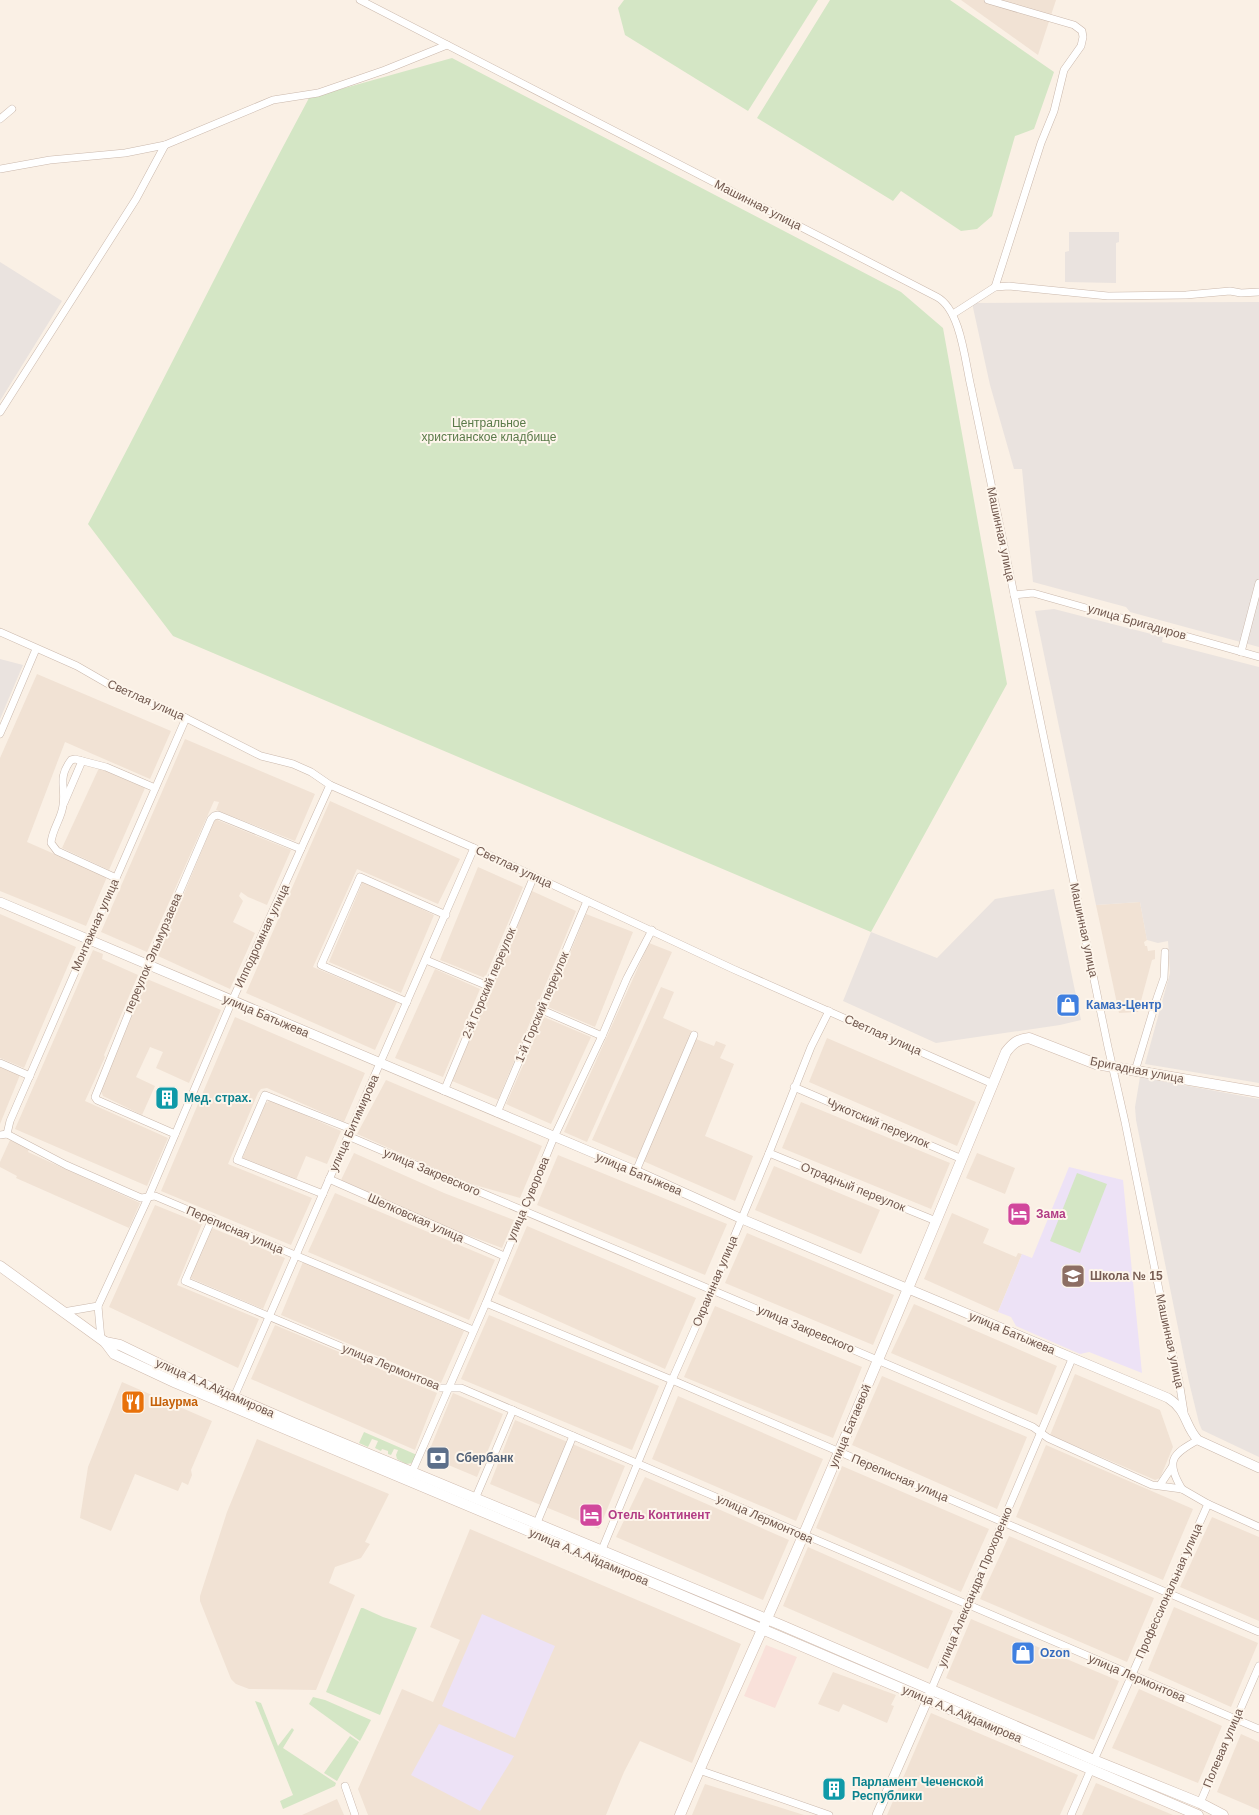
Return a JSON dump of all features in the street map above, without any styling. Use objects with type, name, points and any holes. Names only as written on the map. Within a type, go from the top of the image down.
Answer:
[{"type":"main road","name":"Бригадная улица","points":[[1019,1039],[1030,1038],[1040,1040],[1077,1058],[1096,1064],[1259,1092]]},
{"type":"main road","name":"улица Батаевой","points":[[680,1815],[839,1452],[1006,1052],[1019,1039]]},
{"type":"main road","points":[[0,1266],[117,1350]]},
{"type":"main road","name":"улица А.А.Айдамирова","points":[[117,1350],[234,1397],[602,1552],[764,1625]]},
{"type":"main road","name":"улица А.А.Айдамирова","points":[[117,1350],[176,1384],[929,1694],[1093,1765],[1196,1815]]},
{"type":"main road","name":"улица А.А.Айдамирова","points":[[1093,1765],[1200,1803],[1222,1815]]},
{"type":"street","name":"Машинная улица","points":[[360,0],[937,297],[945,302],[953,314],[1014,595],[1179,1380],[1184,1412]]},
{"type":"street","points":[[988,0],[1074,25],[1082,31],[1083,37],[1081,46],[1064,70],[1054,111],[1041,143],[995,286]]},
{"type":"street","points":[[0,169],[50,160],[125,153],[166,144],[273,100],[318,93],[385,70],[447,45]]},
{"type":"street","points":[[0,119],[12,109]]},
{"type":"street","points":[[0,412],[136,199],[166,144]]},
{"type":"street","points":[[953,314],[995,286],[1100,296],[1186,296],[1230,291],[1241,293],[1259,292]]},
{"type":"street","points":[[1241,652],[1259,583]]},
{"type":"street","name":"улица Бригадиров","points":[[1014,595],[1033,593],[1259,657]]},
{"type":"street","name":"Светлая улица","points":[[0,632],[77,666],[110,685],[186,718],[261,756],[293,764],[311,772],[330,785],[474,848],[733,968],[993,1084]]},
{"type":"street","points":[[0,734],[36,648]]},
{"type":"street","name":"Монтажная улица","points":[[4,1134],[186,718]]},
{"type":"street","points":[[63,806],[62,780],[69,762],[75,759],[106,767],[155,788]]},
{"type":"street","points":[[82,761],[52,834],[51,843],[57,851],[116,878]]},
{"type":"street","name":"Ипподромная улица","points":[[98,1306],[148,1198],[232,1001],[330,785]]},
{"type":"street","name":"переулок Эльмурзаева","points":[[175,1134],[97,1100],[95,1097],[148,965],[211,819],[218,815],[301,849]]},
{"type":"street","name":"улица Битимирова","points":[[234,1397],[474,848]]},
{"type":"street","name":"2-й Горский переулок","points":[[444,1090],[534,876]]},
{"type":"street","points":[[407,1002],[321,965],[360,877],[446,915]]},
{"type":"street","name":"1-й Горский переулок","points":[[497,1113],[587,901]]},
{"type":"street","name":"улица Батыжева","points":[[0,902],[554,1138],[636,1171],[742,1219],[1168,1398],[1184,1412],[1192,1434],[1198,1440]]},
{"type":"street","name":"улица Суворова","points":[[412,1472],[486,1303],[554,1138],[627,978],[652,930]]},
{"type":"street","points":[[1135,1071],[1164,978],[1166,952]]},
{"type":"street","points":[[426,960],[488,986]]},
{"type":"street","points":[[542,1010],[602,1036]]},
{"type":"street","name":"Окраинная улица","points":[[602,1552],[672,1380],[742,1219],[810,1047],[829,1011]]},
{"type":"street","points":[[636,1171],[694,1035]]},
{"type":"street","points":[[0,1062],[30,1076]]},
{"type":"street","name":"Чукотский переулок","points":[[794,1087],[962,1159]]},
{"type":"street","name":"улица Закревского","points":[[323,1194],[238,1160],[264,1095],[523,1212],[712,1290],[1033,1427],[1048,1438],[1143,1480],[1182,1489],[1208,1504],[1259,1527]]},
{"type":"street","name":"Переписная улица","points":[[4,1134],[80,1172],[141,1198],[155,1196],[473,1330]]},
{"type":"street","name":"Отрадный переулок","points":[[769,1153],[936,1221]]},
{"type":"street","name":"Шелковская улица","points":[[329,1179],[504,1256]]},
{"type":"street","name":"улица Лермонтова","points":[[212,1220],[185,1281],[439,1388],[461,1388],[1259,1729]]},
{"type":"street","name":"Переписная улица","points":[[486,1303],[672,1380],[1259,1632]]},
{"type":"street","points":[[63,1312],[98,1306],[103,1340]]},
{"type":"street","name":"улица Александра Прохоренко","points":[[877,1815],[1072,1359]]},
{"type":"street","points":[[1168,1398],[1174,1396],[1178,1390],[1179,1380]]},
{"type":"street","points":[[475,1499],[513,1410]]},
{"type":"street","points":[[536,1525],[573,1436]]},
{"type":"street","points":[[1160,1485],[1172,1467],[1174,1458],[1179,1450],[1198,1440],[1259,1468]]},
{"type":"street","points":[[1172,1467],[1182,1489]]},
{"type":"street","name":"Профессиональная улица","points":[[1071,1815],[1167,1593],[1208,1504]]},
{"type":"street","name":"Полевая улица","points":[[1200,1803],[1259,1666]]},
{"type":"street","points":[[699,1770],[829,1815]]},
{"type":"street","points":[[345,1786],[356,1815]]},
{"type":"shaded area","points":[[961,0],[1056,0],[1038,55]]},
{"type":"shaded area","points":[[1069,232],[1119,232],[1119,242],[1116,243],[1116,283],[1065,282],[1065,252],[1069,251]]},
{"type":"shaded area","points":[[0,262],[62,301],[0,401]]},
{"type":"shaded area","points":[[1259,302],[1259,647],[1130,612],[1126,607],[1033,582],[1022,469],[1014,469],[990,385],[972,303]]},
{"type":"shaded area","points":[[1054,609],[1163,637],[1162,642],[1259,667],[1259,1083],[1145,1064],[1170,973],[1168,941],[1158,943],[1147,940],[1140,902],[1096,905],[1035,611]]},
{"type":"shaded area","points":[[0,659],[23,665],[0,719]]},
{"type":"shaded area","points":[[37,674],[171,731],[150,779],[65,742],[27,842],[107,877],[86,926],[0,891],[0,758]]},
{"type":"shaded area","points":[[185,739],[315,794],[295,841],[216,810],[219,802],[214,801],[147,952],[101,932]]},
{"type":"shaded area","points":[[99,768],[145,788],[109,870],[62,848]]},
{"type":"shaded area","points":[[330,801],[460,859],[438,904],[357,869],[313,967],[397,1002],[375,1050],[246,993]]},
{"type":"shaded area","points":[[215,819],[291,850],[267,905],[241,892],[239,896],[243,901],[233,922],[255,933],[230,989],[158,956]]},
{"type":"shaded area","points":[[478,867],[523,887],[485,978],[440,960]]},
{"type":"shaded area","points":[[363,881],[434,915],[401,993],[329,962]]},
{"type":"shaded area","points":[[1054,889],[1081,1020],[1060,1025],[936,1043],[843,1001],[871,932],[937,958],[995,899]]},
{"type":"shaded area","points":[[532,891],[576,911],[498,1100],[452,1081]]},
{"type":"shaded area","points":[[1140,902],[1147,940],[1144,942],[1145,946],[1147,946],[1148,951],[1155,950],[1155,959],[1152,960],[1138,1012],[1119,1013],[1096,905]]},
{"type":"shaded area","points":[[0,914],[76,947],[24,1068],[0,1058]]},
{"type":"shaded area","points":[[586,914],[633,932],[595,1027],[548,1007]]},
{"type":"shaded area","points":[[649,943],[672,952],[587,1142],[564,1132]]},
{"type":"shaded area","points":[[93,950],[103,954],[102,959],[138,975],[85,1101],[168,1138],[147,1186],[15,1129]]},
{"type":"shaded area","points":[[435,969],[480,989],[443,1077],[395,1058]]},
{"type":"shaded area","points":[[147,979],[221,1010],[189,1083],[156,1068],[163,1052],[150,1047],[136,1077],[155,1086],[142,1115],[103,1096],[101,1091]]},
{"type":"shaded area","points":[[661,987],[674,992],[663,1018],[692,1031],[637,1159],[592,1140]]},
{"type":"shaded area","points":[[235,1017],[365,1073],[344,1122],[267,1088],[261,1089],[258,1093],[228,1164],[312,1198],[291,1245],[161,1191]]},
{"type":"shaded area","points":[[544,1017],[591,1037],[551,1124],[506,1104]]},
{"type":"shaded area","points":[[827,1038],[976,1102],[957,1146],[809,1082]]},
{"type":"shaded area","points":[[696,1039],[714,1046],[716,1041],[726,1045],[720,1058],[734,1064],[705,1136],[753,1156],[735,1201],[643,1161]]},
{"type":"shaded area","points":[[0,1067],[20,1075],[0,1124]]},
{"type":"shaded area","points":[[1140,1077],[1259,1099],[1259,1457],[1202,1430],[1199,1423],[1136,1120],[1135,1107]]},
{"type":"shaded area","points":[[386,1080],[542,1146],[520,1198],[468,1183],[357,1134]]},
{"type":"shaded area","points":[[273,1101],[341,1131],[327,1164],[306,1156],[296,1180],[242,1159],[265,1104]]},
{"type":"shaded area","points":[[801,1102],[950,1163],[931,1209],[782,1148]]},
{"type":"shaded area","points":[[10,1140],[29,1149],[28,1152],[140,1203],[129,1228],[16,1178],[17,1176],[0,1167],[0,1162]]},
{"type":"shaded area","points":[[354,1153],[444,1193],[514,1220],[502,1248],[433,1222],[341,1180]]},
{"type":"shaded area","points":[[977,1153],[1015,1168],[1005,1194],[966,1178]]},
{"type":"shaded area","points":[[558,1155],[727,1224],[705,1275],[537,1205]]},
{"type":"shaded area","points":[[774,1166],[880,1210],[861,1254],[755,1210]]},
{"type":"shaded area","name":"Школа № 15","points":[[1069,1167],[1123,1180],[1142,1373],[1089,1352],[1080,1354],[1016,1326],[1011,1317],[998,1312],[1022,1254],[1032,1258]]},
{"type":"shaded area","points":[[335,1193],[495,1260],[469,1320],[308,1252]]},
{"type":"shaded area","points":[[155,1205],[202,1224],[177,1285],[259,1319],[238,1368],[109,1307]]},
{"type":"shaded area","points":[[952,1213],[989,1229],[983,1243],[1016,1257],[1018,1253],[1022,1254],[998,1312],[924,1279]]},
{"type":"shaded area","points":[[527,1226],[696,1298],[665,1369],[498,1294]]},
{"type":"shaded area","points":[[212,1228],[285,1258],[263,1309],[190,1278],[189,1275]]},
{"type":"shaded area","points":[[747,1233],[894,1295],[873,1345],[725,1283]]},
{"type":"shaded area","points":[[303,1262],[464,1331],[441,1383],[281,1315]]},
{"type":"shaded area","points":[[914,1304],[1057,1366],[1037,1415],[891,1353]]},
{"type":"shaded area","points":[[715,1306],[862,1367],[833,1438],[684,1377]]},
{"type":"shaded area","points":[[489,1315],[659,1386],[632,1450],[461,1379]]},
{"type":"shaded area","points":[[275,1325],[437,1393],[415,1450],[251,1379]]},
{"type":"shaded area","points":[[1075,1374],[1160,1410],[1173,1447],[1160,1478],[1155,1480],[1050,1435]]},
{"type":"shaded area","points":[[882,1376],[1027,1437],[997,1509],[852,1445]]},
{"type":"shaded area","points":[[122,1382],[212,1421],[191,1470],[192,1475],[188,1485],[182,1482],[178,1491],[135,1474],[111,1531],[80,1518],[88,1467]]},
{"type":"shaded area","points":[[453,1393],[503,1414],[477,1477],[427,1456]]},
{"type":"shaded area","points":[[678,1396],[823,1459],[796,1521],[652,1459]]},
{"type":"shaded area","points":[[515,1420],[625,1466],[599,1529],[490,1484]]},
{"type":"shaded area","points":[[257,1439],[389,1494],[365,1542],[370,1544],[361,1558],[335,1567],[329,1583],[355,1595],[316,1690],[249,1689],[236,1684],[231,1679],[200,1601],[227,1512]]},
{"type":"shaded area","points":[[1046,1445],[1193,1509],[1163,1580],[1016,1517]]},
{"type":"shaded area","points":[[842,1466],[989,1529],[961,1592],[816,1528]]},
{"type":"shaded area","points":[[645,1477],[789,1540],[763,1600],[616,1537]]},
{"type":"shaded area","points":[[1212,1517],[1259,1537],[1259,1621],[1180,1587]]},
{"type":"shaded area","points":[[470,1529],[741,1644],[692,1763],[640,1741],[624,1772],[606,1815],[368,1815],[358,1789],[402,1689],[433,1702],[460,1640],[430,1627]]},
{"type":"shaded area","points":[[1009,1536],[1154,1598],[1127,1662],[980,1599]]},
{"type":"shaded area","points":[[808,1547],[953,1611],[928,1669],[783,1606]]},
{"type":"shaded area","points":[[1174,1607],[1258,1643],[1231,1707],[1148,1670]]},
{"type":"shaded area","points":[[482,1614],[555,1646],[515,1738],[442,1706]]},
{"type":"shaded area","points":[[971,1619],[1119,1681],[1094,1740],[946,1678]]},
{"type":"shaded area","points":[[766,1645],[797,1657],[775,1708],[744,1696]]},
{"type":"shaded area","points":[[833,1672],[896,1695],[891,1705],[894,1706],[887,1723],[843,1704],[839,1712],[818,1704]]},
{"type":"shaded area","points":[[1139,1689],[1222,1726],[1198,1783],[1112,1748]]},
{"type":"shaded area","points":[[931,1713],[1078,1775],[1060,1815],[887,1815]]},
{"type":"shaded area","points":[[439,1724],[514,1756],[480,1811],[411,1775]]},
{"type":"shaded area","points":[[1241,1734],[1259,1742],[1259,1810],[1217,1792]]},
{"type":"shaded area","points":[[1096,1783],[1173,1815],[1082,1815]]},
{"type":"shaded area","points":[[705,1784],[804,1815],[692,1815]]},
{"type":"shaded area","points":[[337,1799],[344,1815],[302,1815]]},
{"type":"green space","points":[[624,0],[818,0],[748,111],[625,35],[618,8]]},
{"type":"green space","points":[[830,0],[950,0],[1054,72],[1034,129],[1015,136],[992,216],[977,229],[961,231],[901,191],[893,201],[757,118]]},
{"type":"green space","name":"Центральное христианское кладбище","points":[[452,58],[901,292],[943,328],[1007,684],[871,932],[173,636],[88,524],[309,98]]},
{"type":"green space","points":[[1077,1173],[1107,1184],[1080,1253],[1050,1241]]},
{"type":"green space","points":[[364,1432],[417,1455],[413,1463],[406,1464],[397,1459],[398,1450],[394,1449],[391,1455],[388,1454],[388,1451],[382,1449],[381,1451],[375,1448],[378,1441],[372,1439],[368,1447],[359,1443]]},
{"type":"green space","points":[[361,1608],[417,1628],[380,1715],[326,1692]]},
{"type":"green space","points":[[313,1697],[325,1700],[371,1720],[360,1741],[309,1704]]},
{"type":"green space","points":[[255,1701],[261,1703],[278,1746],[292,1728],[294,1730],[283,1748],[336,1783],[335,1786],[283,1809],[280,1801],[293,1795]]},
{"type":"green space","points":[[350,1736],[359,1742],[337,1781],[324,1773]]},
{"type":"place","name":"Камаз-Центр","points":[[1068,1005]]},
{"type":"place","name":"Мед. страх.","points":[[167,1098]]},
{"type":"place","name":"Зама","points":[[1019,1214]]},
{"type":"place","name":"Школа № 15","points":[[1073,1276]]},
{"type":"place","name":"Шаурма","points":[[133,1402]]},
{"type":"place","name":"Сбербанк","points":[[438,1458]]},
{"type":"place","name":"Отель Континент","points":[[591,1515]]},
{"type":"place","name":"Ozon","points":[[1023,1653]]},
{"type":"place","name":"Парламент Чеченской Республики","points":[[834,1789]]}]
